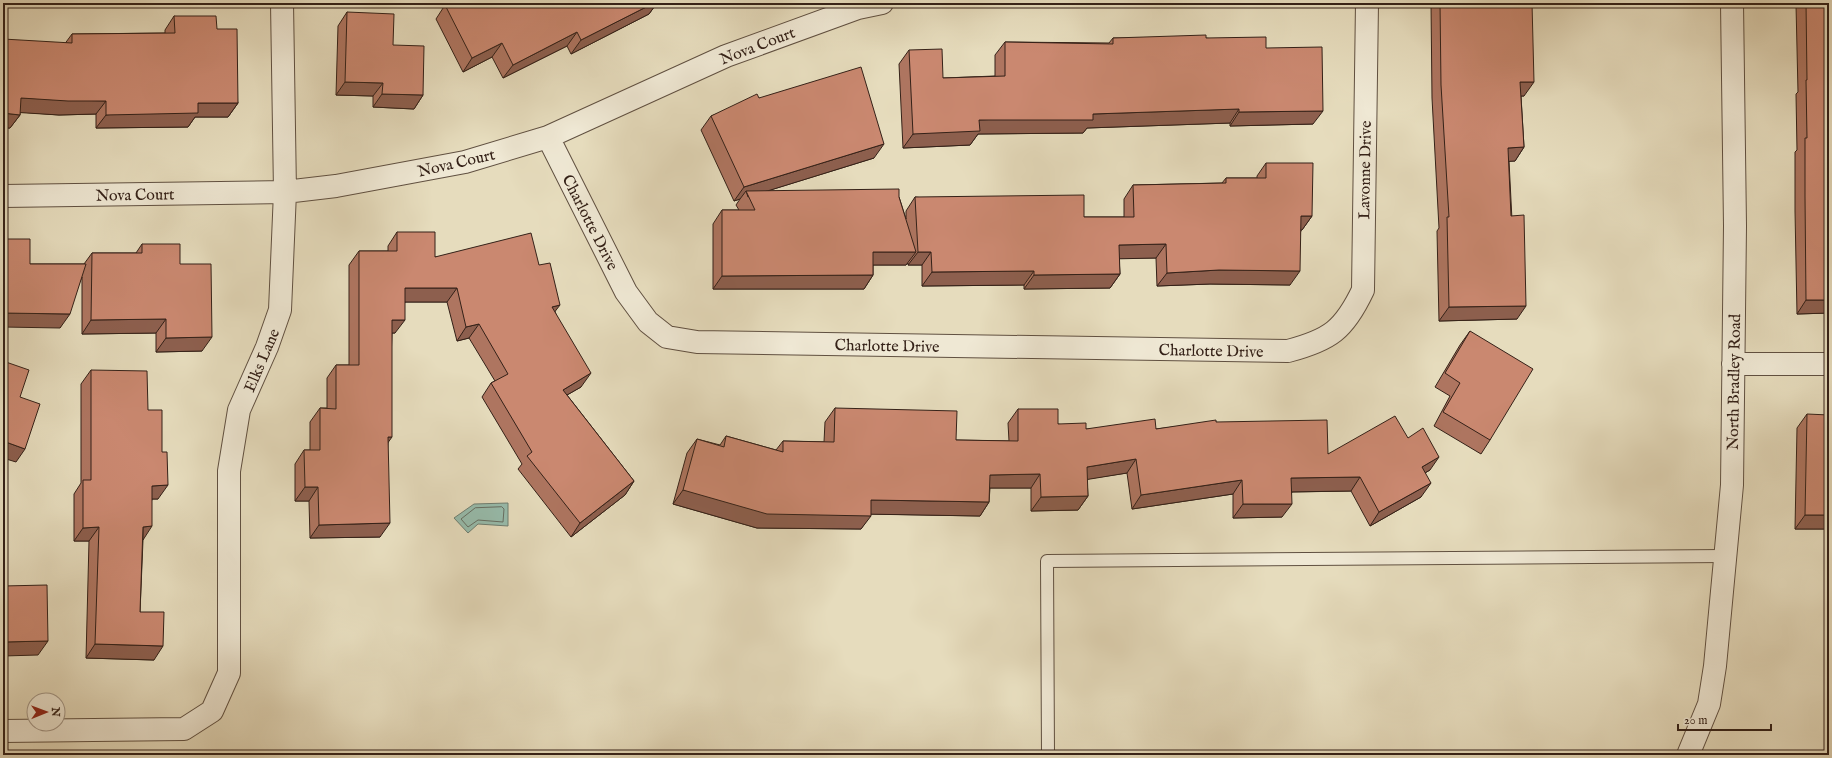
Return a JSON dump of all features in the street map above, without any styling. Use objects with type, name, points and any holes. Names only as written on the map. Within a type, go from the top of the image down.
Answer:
[{"type":"street","name":"Elks Lane","points":[[3,731],[184,729],[212,711],[229,673],[229,471],[239,410],[267,348],[280,310],[285,192],[282,3]]},
{"type":"street","name":"Nova Court","points":[[3,196],[285,192],[336,186],[465,162],[548,137],[726,56],[858,8],[882,3]]},
{"type":"street","name":"Lavonne Drive","points":[[1337,330],[1353,312],[1363,290],[1367,3]]},
{"type":"street","name":"North Bradley Road","points":[[1688,755],[1709,704],[1715,666],[1732,485],[1735,226],[1732,3]]},
{"type":"street","name":"Charlotte Drive","points":[[548,137],[626,292],[648,322],[667,337],[697,342],[1288,351],[1315,344],[1337,330]]},
{"type":"street","points":[[1733,364],[1829,364]]},
{"type":"lane","points":[[1048,755],[1047,561],[1725,556]]},
{"type":"water","points":[[508,503],[508,526],[478,524],[468,533],[454,518],[474,504]]},
{"type":"building","points":[[450,3],[654,3],[581,40],[577,32],[513,65],[502,43],[472,58],[445,5]]},
{"type":"building","points":[[1440,3],[1532,3],[1534,82],[1520,82],[1524,147],[1508,148],[1511,216],[1524,215],[1526,306],[1449,307],[1447,217],[1449,217],[1441,85]]},
{"type":"building","points":[[1806,3],[1829,3],[1829,300],[1806,300]]},
{"type":"building","points":[[347,12],[394,14],[393,45],[424,46],[423,95],[382,94],[383,83],[345,82]]},
{"type":"building","points":[[174,16],[216,16],[217,29],[237,29],[238,103],[198,103],[198,113],[106,115],[106,101],[68,101],[21,98],[20,115],[3,113],[3,39],[72,43],[72,34],[175,33]]},
{"type":"building","points":[[1206,35],[1206,38],[1266,37],[1266,48],[1322,47],[1323,111],[1239,112],[1239,109],[1093,114],[1093,120],[979,120],[980,131],[913,134],[909,50],[942,49],[943,78],[1005,76],[1005,42],[1113,44],[1113,38]]},
{"type":"building","points":[[861,67],[884,144],[744,187],[711,116],[757,94],[759,98]]},
{"type":"building","points":[[1266,163],[1313,163],[1312,216],[1301,216],[1300,271],[1219,270],[1167,273],[1166,244],[1119,245],[1120,274],[1034,275],[1034,271],[932,272],[931,252],[918,252],[915,197],[1084,195],[1084,217],[1134,217],[1133,185],[1226,183],[1226,178],[1266,178]]},
{"type":"building","points":[[899,189],[899,197],[916,252],[873,252],[873,275],[722,276],[722,210],[755,210],[746,191]]},
{"type":"building","points":[[397,232],[435,232],[435,257],[531,233],[539,265],[550,263],[560,305],[552,307],[591,373],[563,390],[634,481],[580,523],[527,456],[532,452],[491,383],[508,374],[479,324],[466,327],[457,288],[405,288],[405,320],[392,320],[392,437],[388,437],[390,523],[319,525],[318,487],[305,487],[304,450],[320,450],[320,408],[336,409],[336,365],[359,365],[359,251],[397,251]]},
{"type":"building","points":[[3,239],[30,239],[30,264],[86,264],[70,314],[3,313]]},
{"type":"building","points":[[142,244],[180,244],[180,264],[211,264],[212,337],[166,338],[166,319],[91,320],[92,253],[142,253]]},
{"type":"building","points":[[1470,331],[1533,369],[1490,440],[1443,412],[1460,383],[1445,373]]},
{"type":"building","points":[[3,361],[29,370],[20,397],[40,404],[25,449],[3,441]]},
{"type":"building","points":[[91,370],[147,371],[148,410],[162,410],[162,452],[167,452],[168,485],[152,486],[152,526],[143,527],[140,612],[164,612],[163,646],[95,644],[99,527],[83,528],[83,480],[91,480]]},
{"type":"building","points":[[835,408],[957,411],[956,440],[1018,441],[1018,409],[1058,409],[1058,424],[1086,423],[1086,429],[1155,419],[1156,429],[1216,420],[1216,422],[1327,420],[1328,454],[1395,416],[1408,438],[1423,428],[1439,457],[1422,467],[1431,483],[1379,512],[1360,477],[1291,478],[1292,504],[1243,504],[1242,480],[1141,495],[1136,459],[1087,467],[1088,496],[1041,497],[1040,474],[990,475],[989,502],[871,500],[871,516],[767,514],[683,490],[697,439],[724,447],[726,436],[783,452],[783,441],[834,442]]},
{"type":"building","points":[[1807,414],[1829,415],[1829,515],[1805,515]]},
{"type":"building","points":[[47,585],[48,641],[3,642],[3,586]]}]
